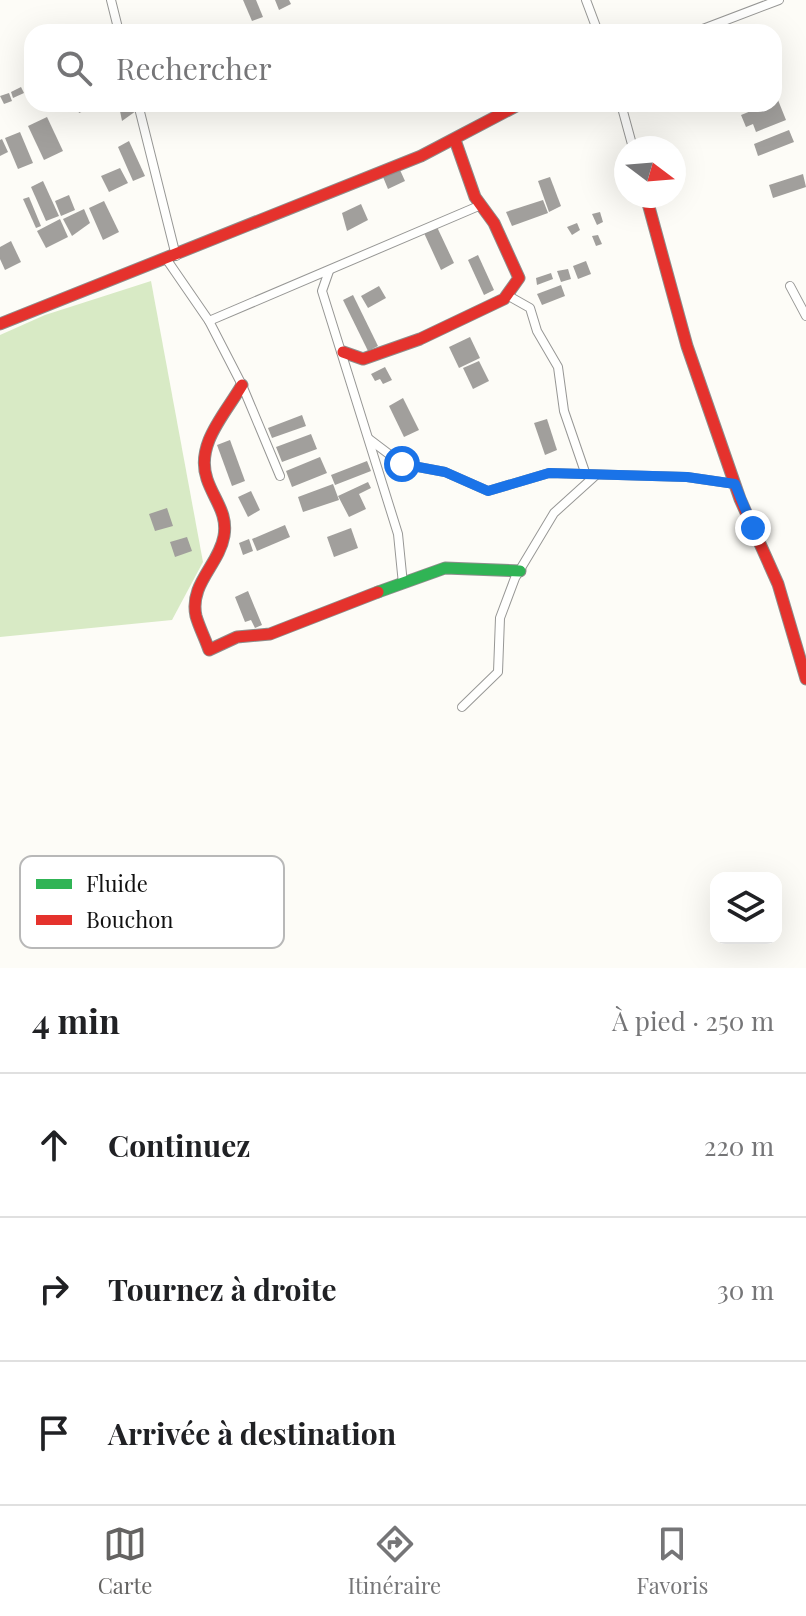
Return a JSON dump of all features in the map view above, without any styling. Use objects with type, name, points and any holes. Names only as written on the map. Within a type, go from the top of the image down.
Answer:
[{"type":"street","points":[[111,0],[117,24]]},
{"type":"street","points":[[586,0],[595,24]]},
{"type":"street","points":[[716,24],[779,0]]},
{"type":"street","points":[[140,112],[172,258],[242,385],[280,476]]},
{"type":"street","points":[[0,324],[172,258],[455,140],[506,112]]},
{"type":"street","points":[[623,112],[630,136]]},
{"type":"street","points":[[343,352],[363,359],[420,339],[507,295],[519,278],[494,223],[481,205],[455,140]]},
{"type":"street","points":[[209,321],[481,205]]},
{"type":"street","points":[[649,208],[687,346],[735,484],[778,584],[806,679]]},
{"type":"street","points":[[329,271],[322,291],[398,534],[403,584]]},
{"type":"street","points":[[790,286],[806,316]]},
{"type":"street","points":[[507,295],[530,308],[537,331],[558,367],[564,411],[586,475]]},
{"type":"street","points":[[242,385],[233,404],[220,416],[206,449],[207,478],[223,506],[226,521],[224,541],[196,591],[196,614],[209,650],[237,637],[270,634],[314,614],[445,568],[520,571]]},
{"type":"street","points":[[369,439],[402,464],[445,472],[488,491],[549,473],[687,477],[735,484]]},
{"type":"street","points":[[462,707],[498,672],[500,618],[520,571],[546,532],[554,513],[597,474]]},
{"type":"street","points":[[795,642],[806,653]]},
{"type":"green space","points":[[151,281],[203,562],[172,620],[0,637],[0,335],[45,315]]},
{"type":"building","points":[[243,0],[256,0],[263,17],[252,21]]},
{"type":"building","points":[[275,0],[289,0],[291,4],[279,10]]},
{"type":"building","points":[[21,87],[24,93],[13,98],[11,92]]},
{"type":"building","points":[[9,93],[12,101],[4,104],[0,96]]},
{"type":"building","points":[[782,110],[786,120],[756,132],[753,124],[746,127],[741,115]]},
{"type":"building","points":[[120,112],[135,112],[122,121]]},
{"type":"building","points":[[47,117],[63,151],[44,160],[28,126]]},
{"type":"building","points":[[789,130],[794,142],[758,156],[754,144]]},
{"type":"building","points":[[20,132],[33,163],[18,169],[5,138]]},
{"type":"building","points":[[0,140],[8,152],[0,156]]},
{"type":"building","points":[[129,141],[145,176],[133,181],[118,147]]},
{"type":"building","points":[[120,168],[128,183],[109,192],[101,176]]},
{"type":"building","points":[[400,170],[405,181],[388,189],[383,177]]},
{"type":"building","points":[[803,174],[806,187],[773,198],[769,185]]},
{"type":"building","points":[[550,177],[561,206],[549,212],[538,181]]},
{"type":"building","points":[[43,181],[59,216],[46,221],[31,187]]},
{"type":"building","points":[[69,195],[75,210],[61,216],[55,201]]},
{"type":"building","points":[[29,197],[41,226],[36,228],[23,199]]},
{"type":"building","points":[[543,200],[548,213],[512,226],[506,212]]},
{"type":"building","points":[[104,201],[119,232],[103,240],[89,208]]},
{"type":"building","points":[[361,204],[368,220],[347,231],[342,213]]},
{"type":"building","points":[[84,209],[90,223],[72,236],[63,219]]},
{"type":"building","points":[[600,212],[603,222],[597,225],[592,214]]},
{"type":"building","points":[[60,219],[68,237],[46,248],[37,231]]},
{"type":"building","points":[[577,223],[580,230],[572,235],[567,227]]},
{"type":"building","points":[[437,227],[454,263],[441,270],[424,233]]},
{"type":"building","points":[[598,235],[602,244],[596,246],[592,236]]},
{"type":"building","points":[[11,241],[21,262],[5,270],[0,259],[0,247]]},
{"type":"building","points":[[478,255],[494,290],[484,295],[468,260]]},
{"type":"building","points":[[586,261],[591,274],[578,279],[573,266]]},
{"type":"building","points":[[568,269],[571,279],[561,282],[557,271]]},
{"type":"building","points":[[551,273],[553,279],[537,285],[536,278]]},
{"type":"building","points":[[561,285],[565,296],[542,305],[537,294]]},
{"type":"building","points":[[379,286],[386,298],[368,308],[361,296]]},
{"type":"building","points":[[353,295],[378,346],[368,351],[343,300]]},
{"type":"building","points":[[470,337],[480,358],[459,368],[449,347]]},
{"type":"building","points":[[479,361],[489,381],[473,389],[463,368]]},
{"type":"building","points":[[385,367],[392,380],[383,384],[380,379],[375,381],[371,374]]},
{"type":"building","points":[[403,398],[419,430],[404,437],[389,406]]},
{"type":"building","points":[[302,415],[306,426],[272,438],[268,428]]},
{"type":"building","points":[[547,419],[557,450],[545,455],[534,423]]},
{"type":"building","points":[[311,434],[317,449],[282,462],[276,447]]},
{"type":"building","points":[[230,440],[245,481],[232,486],[217,445]]},
{"type":"building","points":[[320,457],[327,473],[292,487],[286,471]]},
{"type":"building","points":[[367,461],[371,471],[335,485],[331,475]]},
{"type":"building","points":[[368,482],[371,488],[359,494],[366,509],[349,517],[338,496]]},
{"type":"building","points":[[333,484],[339,500],[303,512],[298,497]]},
{"type":"building","points":[[251,491],[260,510],[248,517],[238,497]]},
{"type":"building","points":[[167,508],[173,526],[155,531],[149,514]]},
{"type":"building","points":[[285,525],[290,537],[257,551],[252,539]]},
{"type":"building","points":[[351,528],[358,548],[334,557],[327,537]]},
{"type":"building","points":[[187,537],[192,551],[175,557],[170,542]]},
{"type":"building","points":[[249,539],[253,551],[243,555],[239,543]]},
{"type":"building","points":[[248,591],[262,625],[255,628],[251,620],[245,622],[235,597]]},
{"type":"traffic: fast","points":[[378,592],[445,568],[520,571]]},
{"type":"traffic: jam","points":[[0,324],[421,156],[505,112]]},
{"type":"traffic: jam","points":[[343,352],[363,359],[420,339],[504,299],[519,278],[494,223],[475,197],[455,140]]},
{"type":"traffic: jam","points":[[649,208],[687,346],[740,499],[778,584],[806,679]]},
{"type":"traffic: jam","points":[[242,385],[214,429],[205,453],[207,479],[225,528],[217,556],[200,584],[195,605],[197,620],[209,650],[237,637],[270,634],[378,592]]},
{"type":"route","points":[[402,464],[445,472],[488,491],[515,486],[549,473],[568,476],[687,477],[735,484],[753,528]]}]
